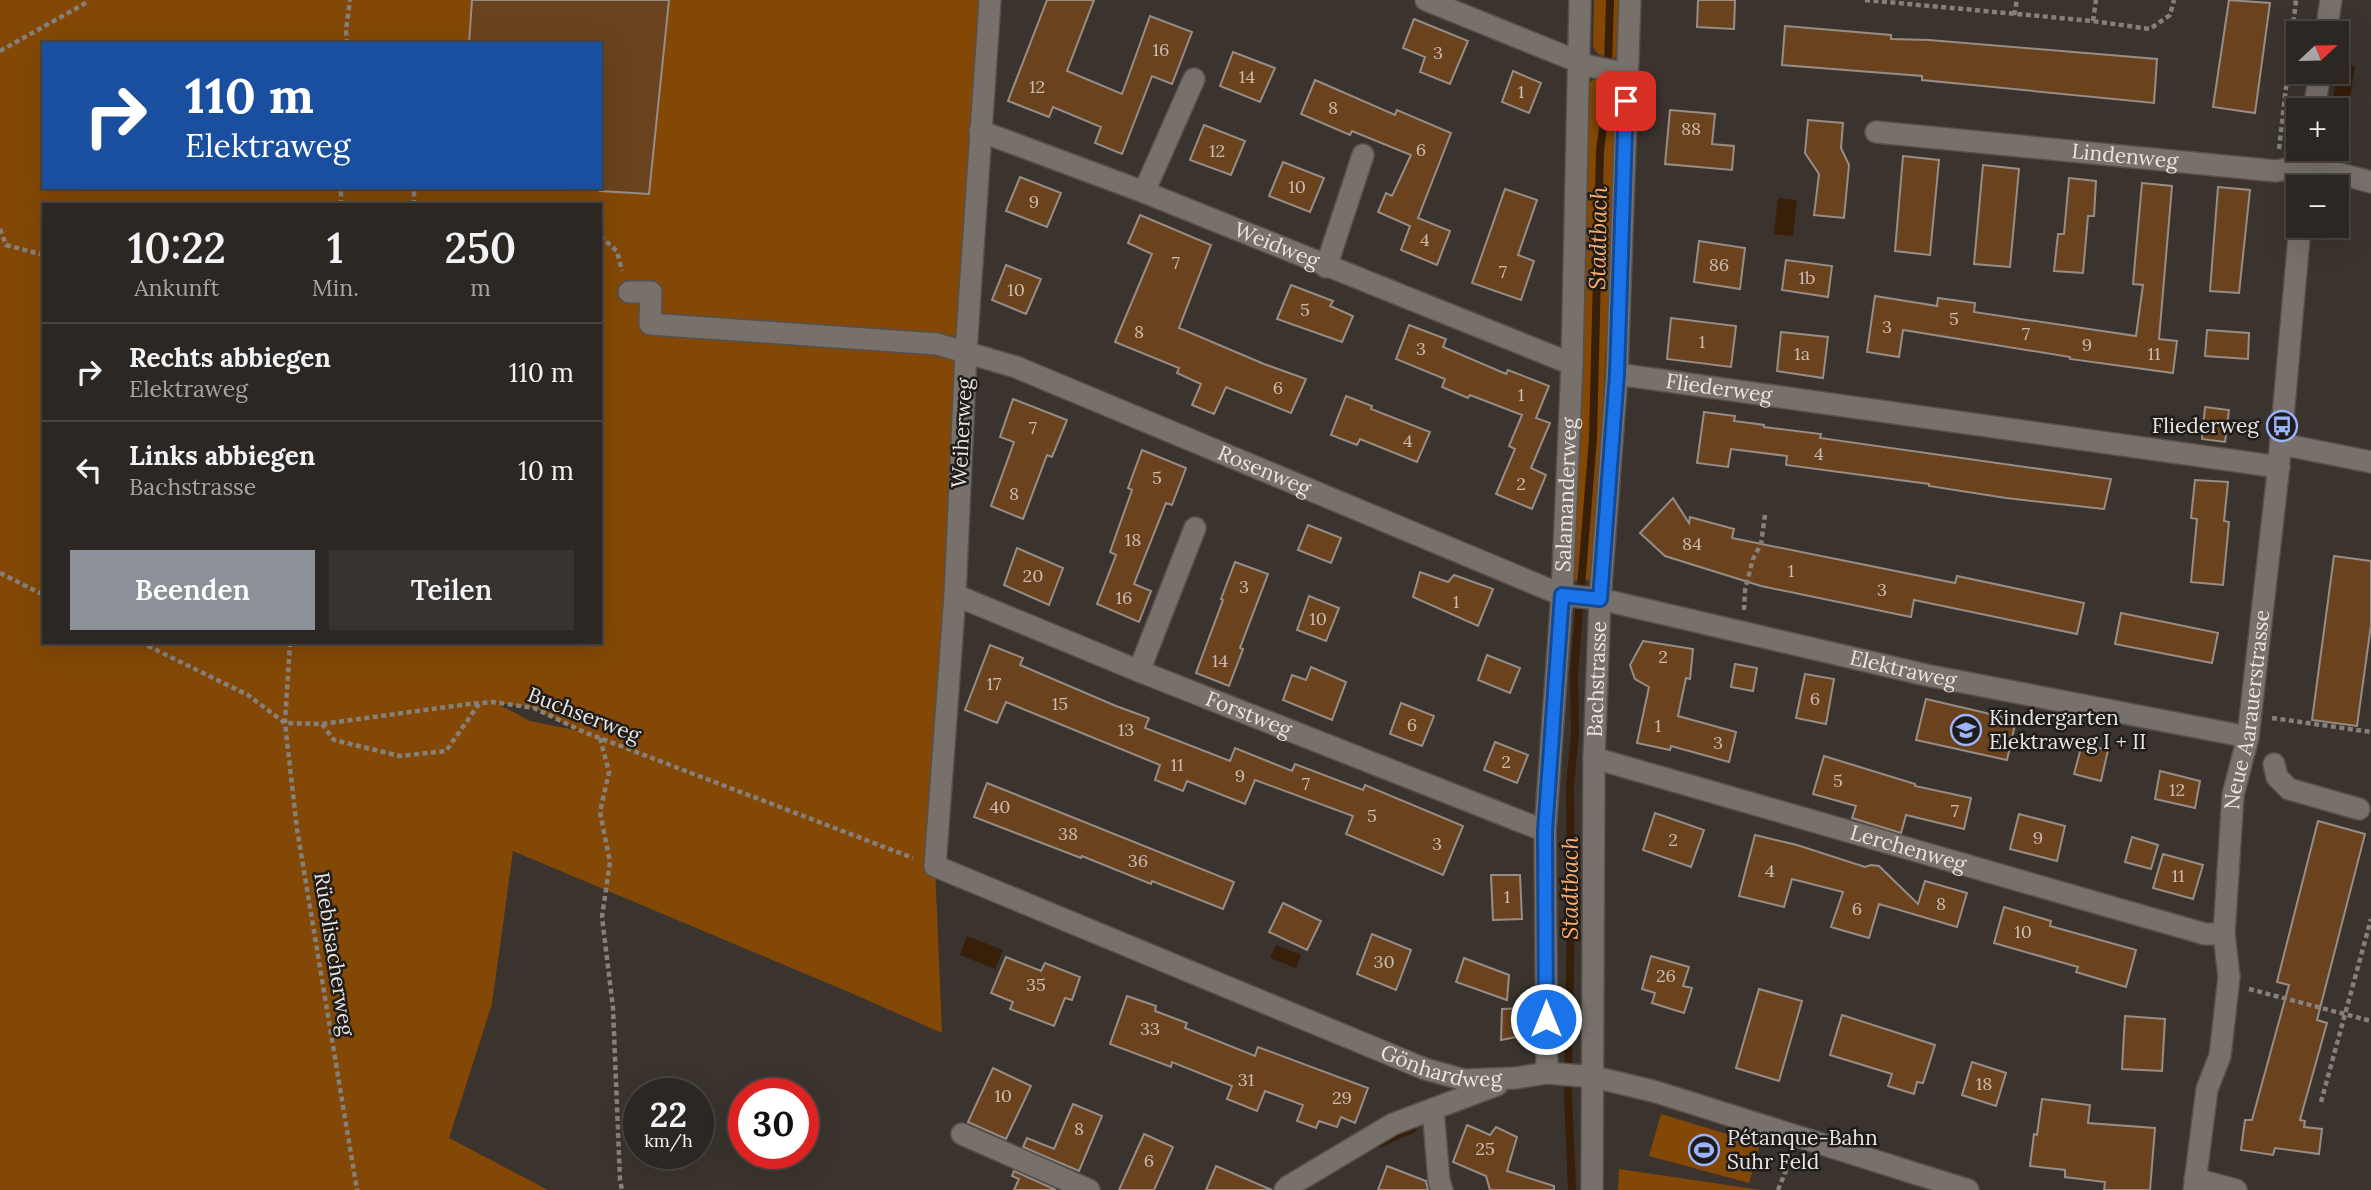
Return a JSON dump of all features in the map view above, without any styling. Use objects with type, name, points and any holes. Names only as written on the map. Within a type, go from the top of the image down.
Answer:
[{"type":"street","name":"Weiherweg","points":[[935,866],[955,595],[966,351],[990,0]]},
{"type":"street","points":[[1426,0],[1584,64],[1623,74]]},
{"type":"street","name":"Salamanderweg","points":[[1546,1073],[1545,831],[1562,595],[1572,364],[1584,64],[1580,0]]},
{"type":"street","name":"Bachstrasse","points":[[1592,1190],[1594,758],[1600,599],[1617,374],[1623,74],[1630,0]]},
{"type":"street","points":[[2328,21],[2331,0]]},
{"type":"street","points":[[1144,192],[1194,79]]},
{"type":"street","name":"Weidweg","points":[[980,131],[1144,192],[1572,364]]},
{"type":"street","name":"Lindenweg","points":[[1876,132],[2276,171],[2298,161]]},
{"type":"street","points":[[1326,267],[1363,155]]},
{"type":"street","name":"Lindenweg","points":[[2317,161],[2371,182]]},
{"type":"street","name":"Neue Aarauerstrasse","points":[[2195,1185],[2207,1088],[2220,1056],[2228,984],[2224,934],[2234,794],[2248,737],[2279,467],[2299,238]]},
{"type":"street","name":"Rosenweg","points":[[629,292],[651,292],[650,324],[937,344],[966,351],[1016,368],[1562,595]]},
{"type":"street","name":"Fliederweg","points":[[1617,374],[2279,467]]},
{"type":"street","points":[[2281,444],[2371,462]]},
{"type":"street","points":[[1139,671],[1195,528]]},
{"type":"street","name":"Forstweg","points":[[955,595],[1139,671],[1545,831]]},
{"type":"street","name":"Elektraweg","points":[[1562,595],[1600,599],[1926,675],[2248,737]]},
{"type":"street","name":"Lerchenweg","points":[[1594,758],[2205,934],[2224,934]]},
{"type":"street","points":[[2274,764],[2277,777],[2289,789],[2359,809]]},
{"type":"street","name":"Gönhardweg","points":[[935,866],[1424,1069],[1465,1080],[1516,1078],[1546,1073],[1594,1077],[1653,1091],[1968,1190]]},
{"type":"street","points":[[1285,1190],[1393,1124],[1516,1078]]},
{"type":"street","points":[[1433,1109],[1442,1190]]},
{"type":"street","points":[[962,1134],[1088,1190]]},
{"type":"street","points":[[2195,1185],[2236,1190]]},
{"type":"path","points":[[0,51],[87,0]]},
{"type":"path","points":[[348,42],[346,30],[350,0]]},
{"type":"path","points":[[1865,0],[2150,29],[2170,15],[2174,0]]},
{"type":"path","points":[[2014,15],[2017,0]]},
{"type":"path","points":[[2092,21],[2096,0]]},
{"type":"path","points":[[2276,171],[2296,0]]},
{"type":"path","points":[[0,229],[6,245],[42,254]]},
{"type":"path","points":[[602,238],[617,251],[629,292]]},
{"type":"path","points":[[1737,631],[1745,606],[1745,590],[1761,544],[1765,515]]},
{"type":"path","points":[[0,573],[42,594]]},
{"type":"path","points":[[144,644],[247,695],[285,723]]},
{"type":"path","name":"Rüeblisacherweg","points":[[290,644],[285,723],[297,829],[357,1190]]},
{"type":"path","name":"Buchserweg","points":[[285,723],[322,724],[493,702],[534,708],[600,738],[935,866]]},
{"type":"path","points":[[322,724],[334,740],[400,756],[446,751],[479,704]]},
{"type":"path","points":[[2250,715],[2371,732]]},
{"type":"path","points":[[600,738],[609,772],[600,812],[610,862],[602,917],[613,1008],[622,1190]]},
{"type":"path","points":[[2321,1102],[2371,919]]},
{"type":"path","points":[[2228,984],[2371,1021]]},
{"type":"path","points":[[1779,1190],[1800,1138]]},
{"type":"shaded area","points":[[0,0],[990,0],[935,866],[942,1033],[513,851],[492,1004],[449,1138],[548,1190],[0,1190]],"holes":[[[496,703],[534,708],[580,731],[530,721]]]},
{"type":"shaded area","points":[[1594,0],[1623,0],[1621,53],[1612,60],[1598,54],[1593,47]]},
{"type":"shaded area","points":[[2349,65],[2355,66],[2349,104],[2349,98],[2334,98],[2335,84],[2349,84]]},
{"type":"shaded area","points":[[1597,77],[1619,88],[1594,580],[1572,581],[1589,83]]},
{"type":"shaded area","points":[[1778,198],[1797,200],[1793,236],[1774,234]]},
{"type":"shaded area","points":[[967,936],[1003,950],[995,969],[960,955]]},
{"type":"shaded area","points":[[1276,945],[1301,955],[1296,968],[1270,958]]},
{"type":"shaded area","name":"Pétanque-Bahn Suhr Feld","points":[[1661,1114],[1760,1144],[1749,1183],[1649,1156]]},
{"type":"shaded area","points":[[1619,1169],[1761,1190],[1618,1190]]},
{"type":"building","points":[[472,0],[669,0],[649,194],[600,191],[602,42],[469,42]]},
{"type":"building","points":[[1047,0],[1094,0],[1067,71],[1122,94],[1150,16],[1192,32],[1172,84],[1152,76],[1122,154],[1095,143],[1101,127],[1053,107],[1049,117],[1008,101]]},
{"type":"building","points":[[1698,0],[1735,0],[1734,29],[1697,27]]},
{"type":"building","points":[[2229,0],[2270,3],[2255,113],[2213,107]]},
{"type":"building","points":[[1414,19],[1468,41],[1450,84],[1420,72],[1425,57],[1403,48]]},
{"type":"building","points":[[1785,26],[1891,35],[1891,39],[2157,59],[2154,103],[1922,80],[1922,76],[1782,65]]},
{"type":"building","points":[[1233,52],[1275,68],[1260,102],[1220,86]]},
{"type":"building","points":[[1513,71],[1541,83],[1529,113],[1502,102]]},
{"type":"building","points":[[1315,80],[1395,115],[1397,110],[1451,133],[1418,218],[1450,231],[1437,265],[1401,250],[1410,226],[1378,212],[1386,193],[1392,196],[1411,155],[1352,131],[1350,135],[1301,114]]},
{"type":"building","points":[[1670,110],[1715,114],[1712,144],[1734,146],[1732,170],[1665,164]]},
{"type":"building","points":[[1808,120],[1843,123],[1841,148],[1849,165],[1844,218],[1814,215],[1819,174],[1805,153]]},
{"type":"building","points":[[1204,125],[1245,141],[1231,175],[1190,160]]},
{"type":"building","points":[[1903,156],[1939,160],[1930,255],[1895,251]]},
{"type":"building","points":[[1283,162],[1324,178],[1310,212],[1269,196]]},
{"type":"building","points":[[1983,165],[2019,169],[2010,267],[1974,264]]},
{"type":"building","points":[[1020,177],[1061,193],[1047,227],[1006,211]]},
{"type":"building","points":[[2069,178],[2096,181],[2094,216],[2088,216],[2083,273],[2054,271],[2058,234],[2064,234]]},
{"type":"building","points":[[2142,183],[2172,186],[2159,339],[2177,341],[2173,373],[2070,359],[1903,330],[1899,357],[1867,352],[1875,296],[1937,306],[1938,298],[1975,303],[1974,312],[2136,336],[2143,285],[2133,284]]},
{"type":"building","points":[[2218,187],[2250,190],[2239,293],[2210,291]]},
{"type":"building","points":[[1505,189],[1537,200],[1518,255],[1534,261],[1521,300],[1472,283]]},
{"type":"building","points":[[1140,215],[1211,245],[1179,328],[1306,379],[1291,413],[1226,387],[1214,414],[1192,405],[1201,384],[1177,373],[1179,368],[1115,342],[1152,254],[1128,243]]},
{"type":"building","points":[[1699,241],[1745,248],[1740,289],[1694,282]]},
{"type":"building","points":[[1786,260],[1832,266],[1828,297],[1782,290]]},
{"type":"building","points":[[1006,265],[1041,279],[1026,314],[992,300]]},
{"type":"building","points":[[1291,285],[1333,301],[1330,306],[1353,316],[1342,342],[1277,319]]},
{"type":"building","points":[[1671,318],[1736,326],[1731,367],[1667,359]]},
{"type":"building","points":[[1409,325],[1446,339],[1443,347],[1506,374],[1508,370],[1549,386],[1536,418],[1550,423],[1531,468],[1546,475],[1532,509],[1496,494],[1515,449],[1509,446],[1522,415],[1442,387],[1445,379],[1396,359]]},
{"type":"building","points":[[2207,330],[2249,333],[2248,359],[2205,356]]},
{"type":"building","points":[[1781,332],[1828,337],[1823,378],[1777,371]]},
{"type":"building","points":[[1346,396],[1372,406],[1371,409],[1430,432],[1417,462],[1360,439],[1357,445],[1331,435]]},
{"type":"building","points":[[1013,399],[1067,420],[1052,457],[1047,455],[1023,519],[991,506],[1014,442],[1000,437]]},
{"type":"building","points":[[2205,407],[2229,410],[2225,442],[2202,439]]},
{"type":"building","points":[[1704,412],[1735,416],[1734,421],[1764,427],[1821,434],[1820,438],[2111,479],[2104,509],[2006,498],[1929,484],[1786,465],[1787,456],[1731,449],[1728,467],[1697,463]]},
{"type":"building","points":[[1142,450],[1186,468],[1172,505],[1166,503],[1134,584],[1151,591],[1139,622],[1097,604],[1116,555],[1110,552],[1132,490],[1128,488]]},
{"type":"building","points":[[2195,480],[2228,482],[2224,521],[2229,522],[2223,585],[2191,582],[2197,519],[2191,518]]},
{"type":"building","points":[[1673,498],[1689,523],[1690,517],[1734,529],[1732,538],[1955,583],[1957,576],[2084,603],[2077,634],[1914,600],[1911,617],[1761,586],[1665,556],[1640,533]]},
{"type":"building","points":[[1308,525],[1341,538],[1331,563],[1298,550]]},
{"type":"building","points":[[1017,548],[1063,568],[1049,605],[1004,585]]},
{"type":"building","points":[[2334,556],[2371,561],[2371,625],[2357,726],[2312,720]]},
{"type":"building","points":[[1235,562],[1268,574],[1240,648],[1243,649],[1229,686],[1196,673]]},
{"type":"building","points":[[1420,572],[1448,582],[1454,575],[1493,589],[1478,626],[1413,597]]},
{"type":"building","points":[[1309,596],[1339,608],[1326,641],[1297,630]]},
{"type":"building","points":[[2121,613],[2218,633],[2212,663],[2115,644]]},
{"type":"building","points":[[1643,641],[1693,649],[1690,679],[1686,678],[1678,716],[1736,732],[1729,762],[1671,746],[1670,750],[1637,743],[1649,687],[1635,679],[1630,665]]},
{"type":"building","points":[[990,645],[1023,658],[1020,665],[1149,718],[1145,728],[1230,761],[1235,748],[1292,771],[1295,764],[1363,790],[1365,785],[1463,826],[1443,875],[1346,834],[1353,816],[1255,780],[1245,804],[1187,781],[1183,791],[1155,780],[1160,765],[1006,702],[997,723],[965,710]]},
{"type":"building","points":[[1487,655],[1520,668],[1510,693],[1478,680]]},
{"type":"building","points":[[1735,664],[1757,668],[1753,691],[1731,687]]},
{"type":"building","points":[[1311,667],[1346,682],[1332,720],[1283,700],[1292,675],[1306,680]]},
{"type":"building","points":[[1805,674],[1834,679],[1826,724],[1796,718]]},
{"type":"building","name":"Kindergarten Elektraweg I + II","points":[[1926,699],[2016,720],[2007,760],[1916,740]]},
{"type":"building","points":[[1401,703],[1434,716],[1422,746],[1390,734]]},
{"type":"building","points":[[1495,742],[1528,755],[1517,783],[1484,770]]},
{"type":"building","points":[[2082,744],[2108,750],[2101,781],[2074,774]]},
{"type":"building","points":[[1824,756],[1915,786],[1971,798],[1964,829],[1906,815],[1901,833],[1852,818],[1856,806],[1813,794]]},
{"type":"building","points":[[2160,771],[2200,781],[2195,808],[2155,799]]},
{"type":"building","points":[[987,783],[1234,882],[1223,909],[974,817]]},
{"type":"building","points":[[1655,813],[1704,830],[1691,867],[1643,850]]},
{"type":"building","points":[[2019,814],[2065,826],[2057,861],[2010,849]]},
{"type":"building","points":[[2318,821],[2365,834],[2317,1020],[2327,1023],[2300,1120],[2305,1121],[2304,1127],[2322,1129],[2319,1154],[2275,1148],[2273,1155],[2241,1150],[2245,1120],[2252,1120],[2289,985],[2277,982]]},
{"type":"building","points":[[1755,835],[1797,845],[1865,867],[1879,866],[1918,904],[1925,881],[1967,893],[1957,927],[1879,904],[1869,938],[1831,927],[1843,892],[1792,879],[1784,907],[1739,896]]},
{"type":"building","points":[[2132,837],[2158,845],[2151,869],[2125,862]]},
{"type":"building","points":[[2163,854],[2203,865],[2193,899],[2153,888]]},
{"type":"building","points":[[1491,875],[1520,875],[1522,919],[1493,920]]},
{"type":"building","points":[[1283,903],[1321,921],[1307,950],[1269,932]]},
{"type":"building","points":[[2004,907],[2051,921],[2050,926],[2136,950],[2126,987],[2076,972],[2078,967],[1994,943]]},
{"type":"building","points":[[1372,934],[1411,950],[1396,990],[1357,974]]},
{"type":"building","points":[[1651,956],[1689,967],[1683,986],[1692,988],[1684,1013],[1652,1003],[1655,993],[1642,989]]},
{"type":"building","points":[[1006,957],[1041,971],[1045,963],[1080,977],[1072,1000],[1065,998],[1054,1026],[1010,1009],[1013,1002],[991,993]]},
{"type":"building","points":[[1464,958],[1509,975],[1507,1000],[1456,982]]},
{"type":"building","points":[[1759,989],[1802,1001],[1779,1081],[1736,1068]]},
{"type":"building","points":[[1127,996],[1156,1006],[1155,1011],[1187,1023],[1185,1028],[1255,1056],[1258,1047],[1368,1088],[1355,1123],[1341,1117],[1337,1127],[1319,1121],[1316,1128],[1297,1121],[1303,1105],[1265,1091],[1257,1111],[1227,1099],[1232,1086],[1172,1062],[1171,1067],[1110,1044]]},
{"type":"building","points":[[1524,1008],[1525,1029],[1516,1037],[1501,1040],[1502,1009]]},
{"type":"building","points":[[1842,1015],[1935,1045],[1923,1083],[1917,1082],[1914,1094],[1888,1086],[1892,1074],[1830,1055]]},
{"type":"building","points":[[2125,1016],[2165,1019],[2162,1071],[2122,1069]]},
{"type":"building","points":[[1972,1062],[2006,1073],[1996,1106],[1962,1095]]},
{"type":"building","points":[[993,1068],[1031,1086],[1006,1139],[968,1122]]},
{"type":"building","points":[[2042,1099],[2090,1105],[2088,1123],[2155,1128],[2150,1190],[2104,1190],[2105,1182],[2065,1177],[2065,1170],[2030,1166]]},
{"type":"building","points":[[1073,1104],[1102,1116],[1079,1171],[1023,1147],[1027,1138],[1054,1149]]},
{"type":"building","points":[[1467,1125],[1490,1135],[1496,1127],[1517,1137],[1507,1171],[1554,1186],[1554,1190],[1490,1190],[1486,1176],[1453,1162]]},
{"type":"building","points":[[1144,1134],[1173,1147],[1154,1190],[1119,1190]]},
{"type":"building","points":[[1216,1166],[1272,1190],[1206,1190]]},
{"type":"building","points":[[1387,1166],[1426,1181],[1428,1190],[1378,1190]]},
{"type":"building","points":[[1014,1171],[1056,1190],[1014,1190],[1019,1179],[1012,1176]]},
{"type":"waterway","name":"Stadtbach","points":[[1572,1190],[1568,1095],[1570,785],[1575,734],[1574,674],[1593,438],[1600,151],[1607,97],[1610,0]]},
{"type":"waterway","points":[[1380,1143],[1412,1129]]},
{"type":"place","name":"Fliederweg","points":[[2282,426]]},
{"type":"place","name":"Kindergarten Elektraweg I + II","points":[[1966,730]]},
{"type":"place","name":"Pétanque-Bahn Suhr Feld","points":[[1704,1150]]},
{"type":"route","points":[[1546,1019],[1545,831],[1562,595],[1600,599],[1617,374],[1626,101]]}]
